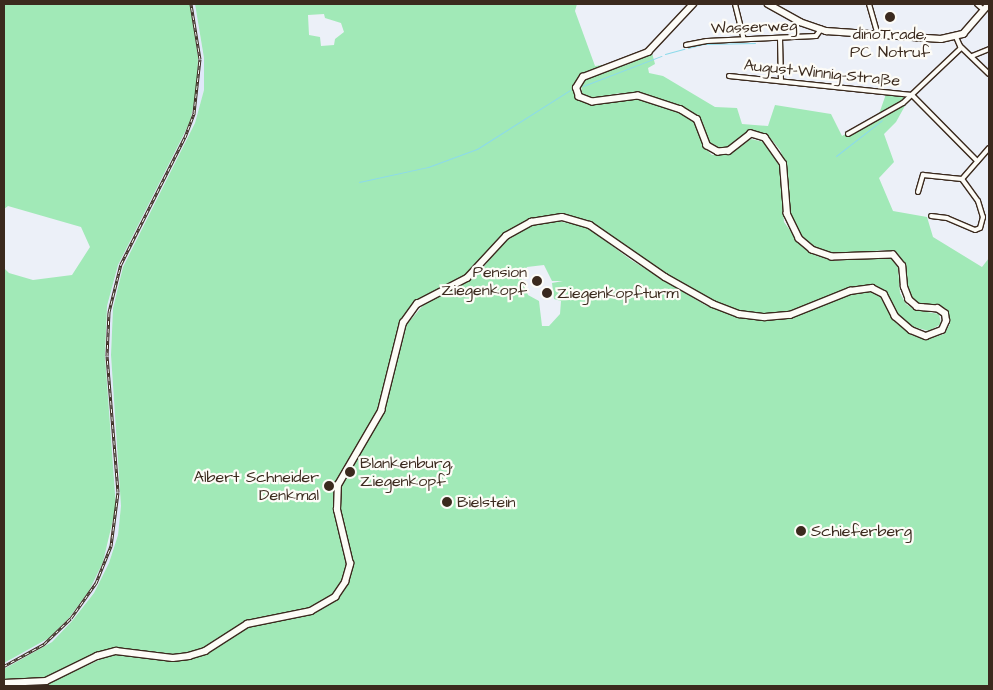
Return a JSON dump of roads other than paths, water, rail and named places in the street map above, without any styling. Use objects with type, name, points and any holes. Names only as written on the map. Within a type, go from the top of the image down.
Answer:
[{"type":"main road","points":[[4,683],[46,681],[97,656],[116,651],[173,658],[190,656],[205,650],[248,624],[311,611],[335,597],[345,582],[350,564],[337,510],[338,485],[381,411],[403,323],[422,300],[468,278],[506,236],[531,222],[562,217],[590,225],[665,278],[713,304],[739,314],[765,317],[790,315],[850,291],[872,288],[884,294],[895,316],[910,330],[926,336],[942,330],[947,319],[944,312],[918,307],[907,298],[902,266],[893,255],[832,257],[812,250],[799,239],[787,214],[782,164],[765,138],[751,134],[729,151],[718,152],[707,146],[697,120],[681,110],[638,96],[592,102],[579,97],[577,84],[585,75],[630,61],[656,46],[693,4]]},
{"type":"main road","points":[[768,4],[821,29],[878,36],[956,37],[971,27],[989,4]]},
{"type":"street","points":[[735,4],[744,39]]},
{"type":"street","points":[[869,4],[878,36]]},
{"type":"street","points":[[977,4],[984,10]]},
{"type":"street","name":"Wasserweg","points":[[686,45],[744,39],[816,36],[821,29]]},
{"type":"street","points":[[956,37],[961,48],[972,56],[989,74]]},
{"type":"street","points":[[780,38],[781,82]]},
{"type":"street","points":[[848,134],[891,110],[912,95],[961,48]]},
{"type":"street","points":[[972,56],[989,49]]},
{"type":"street","name":"August-Winnig-Straße","points":[[729,76],[912,95]]},
{"type":"street","points":[[912,95],[977,161]]},
{"type":"street","points":[[962,180],[989,148]]},
{"type":"street","points":[[918,192],[923,175],[962,180],[981,208],[984,217],[980,228],[974,230],[946,218],[931,216]]},
{"type":"waterway","points":[[688,48],[704,44],[755,43]]},
{"type":"waterway","points":[[665,54],[684,49]]},
{"type":"waterway","points":[[583,86],[661,56]]},
{"type":"waterway","points":[[359,182],[428,167],[477,149],[570,90]]},
{"type":"waterway","points":[[836,156],[882,120]]},
{"type":"waterway","points":[[689,686],[697,686]]},
{"type":"railway","points":[[4,666],[44,644],[71,618],[96,583],[111,546],[118,492],[107,356],[109,312],[121,264],[185,137],[194,113],[200,59],[191,4]]},
{"type":"place","name":"dinoTrade, PC Notruf","points":[[890,17]]},
{"type":"place","name":"Pension Ziegenkopf","points":[[537,281]]},
{"type":"place","name":"Ziegenkopfturm","points":[[547,293]]},
{"type":"place","name":"Blankenburg, Ziegenkopf","points":[[350,472]]},
{"type":"place","name":"Albert Schneider Denkmal","points":[[329,486]]},
{"type":"place","name":"Bielstein","points":[[447,502]]},
{"type":"place","name":"Schieferberg","points":[[801,531]]}]
